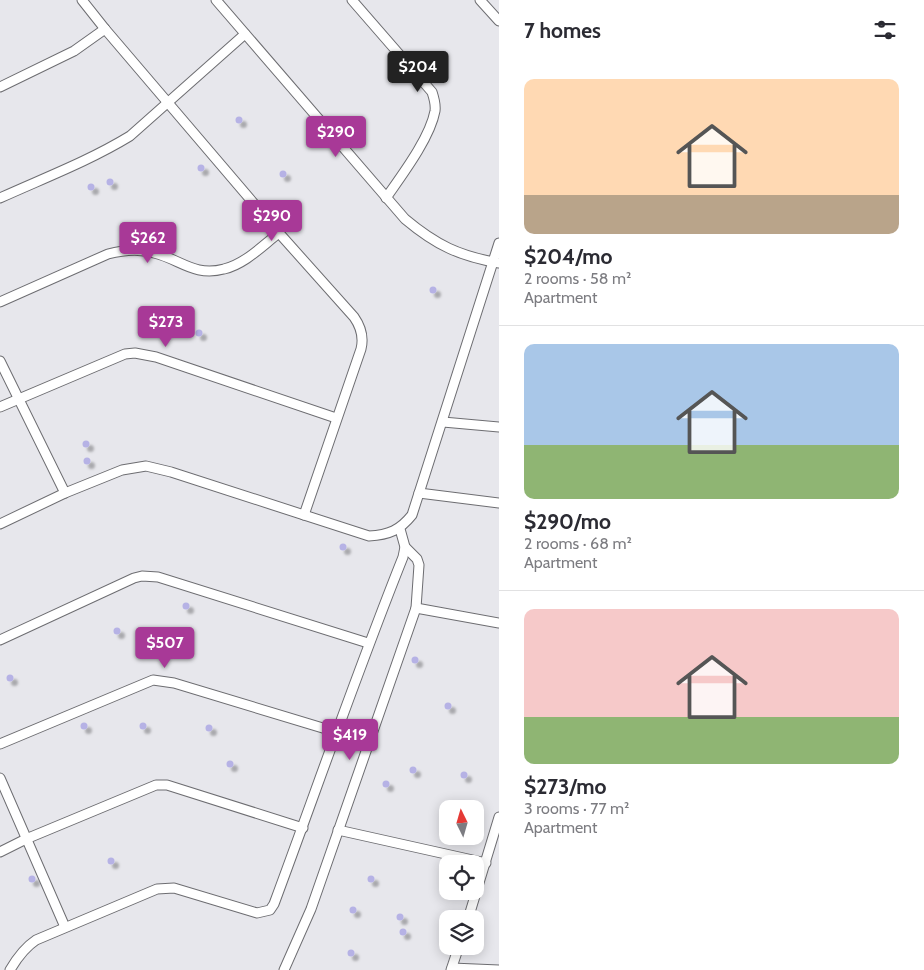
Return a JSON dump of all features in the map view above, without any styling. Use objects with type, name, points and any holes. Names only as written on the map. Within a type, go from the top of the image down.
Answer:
[{"type":"street","points":[[82,0],[279,233],[354,317],[361,329],[361,349],[304,515]]},
{"type":"street","points":[[216,0],[405,219],[435,242],[452,250],[496,263]]},
{"type":"street","points":[[352,0],[432,92],[435,101],[435,110],[427,132],[386,198]]},
{"type":"street","points":[[480,0],[499,20]]},
{"type":"street","points":[[0,87],[66,56],[105,29]]},
{"type":"street","points":[[0,198],[108,149],[130,136],[246,34]]},
{"type":"street","points":[[0,302],[108,254],[123,250],[154,253],[199,271],[226,269],[248,257],[279,233]]},
{"type":"street","points":[[0,524],[65,493],[122,470],[146,466],[369,536],[391,533],[400,529],[412,515],[420,493],[496,263],[499,243]]},
{"type":"street","points":[[0,407],[115,358],[135,353],[156,357],[336,418]]},
{"type":"street","points":[[0,361],[65,493]]},
{"type":"street","points":[[443,422],[499,427]]},
{"type":"street","points":[[420,493],[499,503]]},
{"type":"street","points":[[284,970],[311,909],[416,608],[419,565],[417,559],[406,547],[400,529]]},
{"type":"street","points":[[10,970],[28,946],[65,927],[150,891],[164,887],[174,888],[257,913],[270,910],[303,828],[368,643],[406,547]]},
{"type":"street","points":[[0,640],[134,578],[150,576],[368,643]]},
{"type":"street","points":[[416,608],[499,623]]},
{"type":"street","points":[[0,744],[153,680],[174,683],[336,732]]},
{"type":"street","points":[[0,778],[65,927]]},
{"type":"street","points":[[0,852],[26,839],[156,785],[167,785],[303,828]]},
{"type":"street","points":[[471,910],[486,864],[495,844],[499,817]]},
{"type":"street","points":[[338,830],[486,864]]},
{"type":"street","points":[[456,955],[451,969],[499,970]]},
{"type":"building","points":[[239,116],[243,120],[239,124],[235,120]]},
{"type":"building","points":[[201,164],[205,168],[201,172],[197,168]]},
{"type":"building","points":[[283,170],[287,174],[283,178],[279,174]]},
{"type":"building","points":[[110,178],[114,182],[110,186],[106,182]]},
{"type":"building","points":[[91,183],[95,187],[91,191],[87,187]]},
{"type":"building","points":[[433,286],[437,290],[433,294],[429,290]]},
{"type":"building","points":[[199,329],[203,333],[199,337],[195,333]]},
{"type":"building","points":[[86,440],[90,444],[86,448],[82,444]]},
{"type":"building","points":[[87,457],[91,461],[87,465],[83,461]]},
{"type":"building","points":[[343,543],[347,547],[343,551],[339,547]]},
{"type":"building","points":[[186,602],[190,606],[186,610],[182,606]]},
{"type":"building","points":[[117,627],[121,631],[117,635],[113,631]]},
{"type":"building","points":[[415,656],[419,660],[415,664],[411,660]]},
{"type":"building","points":[[10,674],[14,678],[10,682],[6,678]]},
{"type":"building","points":[[448,702],[452,706],[448,710],[444,706]]},
{"type":"building","points":[[84,722],[88,726],[84,730],[80,726]]},
{"type":"building","points":[[143,722],[147,726],[143,730],[139,726]]},
{"type":"building","points":[[209,724],[213,728],[209,732],[205,728]]},
{"type":"building","points":[[230,760],[234,764],[230,768],[226,764]]},
{"type":"building","points":[[413,766],[417,770],[413,774],[409,770]]},
{"type":"building","points":[[464,771],[468,775],[464,779],[460,775]]},
{"type":"building","points":[[386,780],[390,784],[386,788],[382,784]]},
{"type":"building","points":[[111,857],[115,861],[111,865],[107,861]]},
{"type":"building","points":[[32,875],[36,879],[32,883],[28,879]]},
{"type":"building","points":[[371,875],[375,879],[371,883],[367,879]]},
{"type":"building","points":[[353,906],[357,910],[353,914],[349,910]]},
{"type":"building","points":[[400,913],[404,917],[400,921],[396,917]]},
{"type":"building","points":[[403,928],[407,932],[403,936],[399,932]]},
{"type":"building","points":[[351,949],[355,953],[351,957],[347,953]]}]
